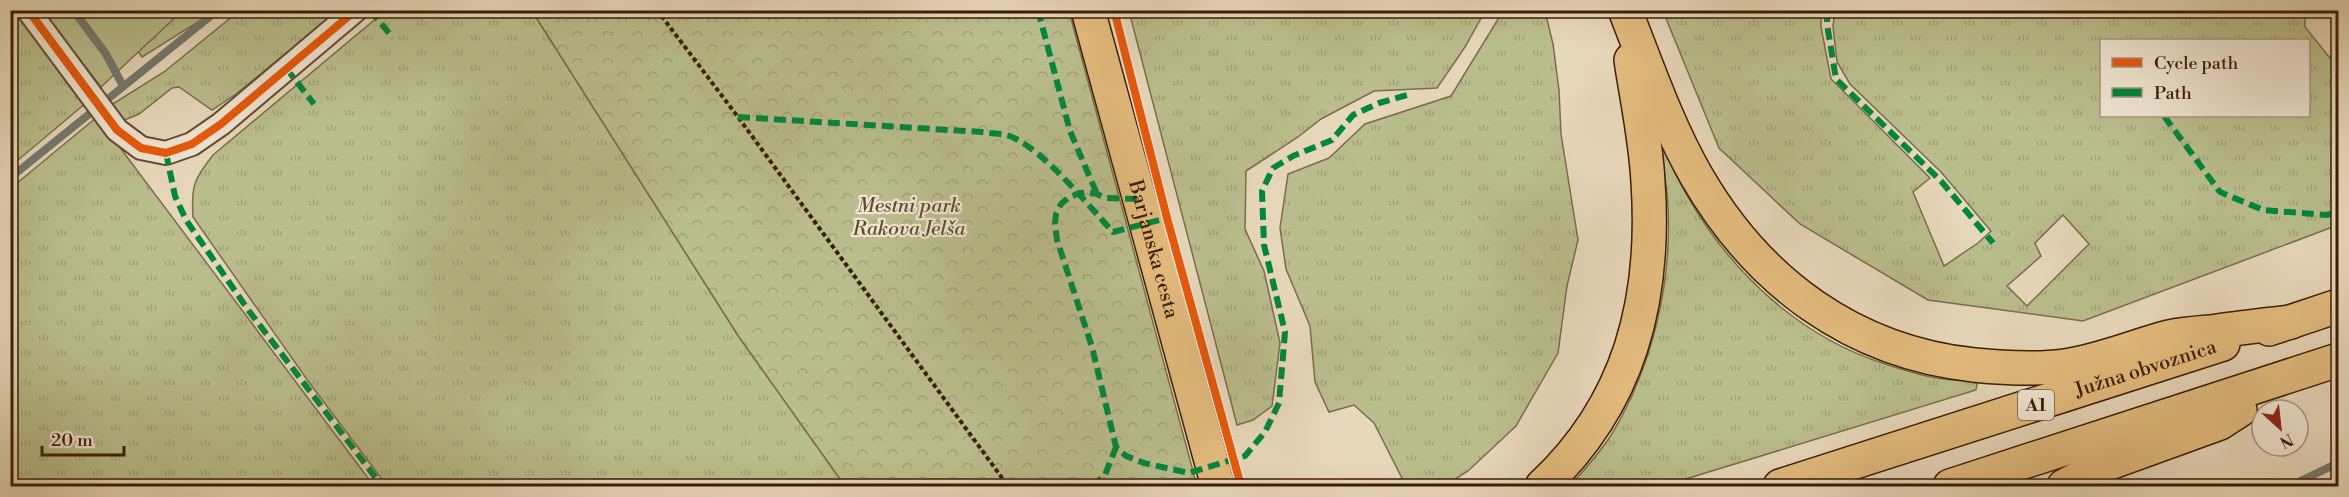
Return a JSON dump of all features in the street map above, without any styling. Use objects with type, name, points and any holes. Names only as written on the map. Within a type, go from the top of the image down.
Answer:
[{"type":"main road","name":"Barjanska cesta","points":[[1088,10],[1218,486]]},
{"type":"main road","points":[[1624,10],[1685,154],[1698,178],[1734,230],[1766,267],[1794,293],[1850,330],[1886,345],[1923,356],[1959,363],[2027,369],[2066,366],[2109,356],[2171,336],[2290,322]]},
{"type":"main road","points":[[1542,486],[1582,443],[1605,407],[1622,374],[1644,304],[1649,266],[1648,180],[1624,10]]},
{"type":"main road","name":"Južna obvoznica","points":[[1780,486],[2338,306]]},
{"type":"main road","points":[[1950,486],[2338,360]]},
{"type":"main road","points":[[2064,486],[2103,465],[2220,423],[2301,372]]},
{"type":"street","points":[[28,10],[117,130],[141,148],[166,153],[192,144],[220,124],[356,10]]},
{"type":"path","points":[[657,10],[1008,486]]},
{"type":"green space","points":[[15,10],[86,103],[11,166],[10,11]]},
{"type":"green space","points":[[42,11],[182,11],[101,87]]},
{"type":"green space","points":[[111,11],[203,11],[206,17],[142,57]]},
{"type":"green space","points":[[239,11],[338,11],[236,94],[212,110],[179,87],[172,88],[139,114],[122,121],[111,105],[164,72]]},
{"type":"green space","points":[[385,11],[532,11],[739,337],[845,486],[387,486],[308,381],[193,217],[195,183],[213,155]]},
{"type":"green space","name":"Mestni park Rakova Jelša","points":[[532,11],[1069,11],[1197,486],[845,486],[739,337]]},
{"type":"green space","points":[[1129,11],[1485,11],[1465,47],[1437,88],[1374,91],[1321,119],[1246,171],[1245,229],[1264,271],[1280,343],[1272,406],[1253,420],[1237,425]]},
{"type":"green space","points":[[1503,11],[1545,11],[1553,44],[1559,90],[1561,134],[1578,240],[1567,286],[1558,353],[1516,426],[1468,471],[1444,486],[1406,486],[1374,423],[1354,405],[1329,412],[1315,382],[1310,326],[1286,269],[1280,228],[1288,174],[1329,158],[1365,124],[1451,96]]},
{"type":"green space","points":[[1663,11],[1821,11],[1821,27],[1831,79],[1930,178],[1913,192],[1944,266],[1978,243],[1991,231],[1941,172],[1850,84],[1837,62],[1833,26],[1835,11],[2309,11],[2305,19],[2305,27],[2338,68],[2338,225],[2083,321],[1928,300],[1800,224],[1719,148]],"holes":[[[2063,215],[2089,244],[2027,306],[2007,286],[2041,256],[2035,243]]]},
{"type":"green space","points":[[97,117],[374,486],[11,486],[11,188]]},
{"type":"green space","points":[[1657,130],[1673,169],[1693,206],[1717,241],[1744,273],[1775,302],[1809,327],[1845,348],[1885,364],[1919,374],[1972,381],[1977,384],[1976,390],[1663,486],[1570,486],[1593,460],[1627,407],[1639,380],[1657,324],[1667,265],[1668,207]]},
{"type":"waterway","points":[[73,10],[106,54],[123,86]]},
{"type":"waterway","points":[[10,178],[218,10]]},
{"type":"waterway","points":[[2290,486],[2338,463]]},
{"type":"marked path","points":[[370,10],[393,38]]},
{"type":"marked path","points":[[1038,10],[1070,131],[1097,194]]},
{"type":"marked path","points":[[1827,10],[1827,24],[1836,79],[1941,181],[1993,243]]},
{"type":"marked path","points":[[286,68],[314,104]]},
{"type":"marked path","points":[[1137,199],[1105,198],[1086,192],[1068,198],[1061,204],[1056,214],[1057,240],[1092,347],[1116,447],[1126,456],[1144,463],[1189,473],[1245,456],[1265,432],[1279,403],[1285,332],[1264,245],[1262,191],[1273,168],[1293,156],[1332,140],[1353,115],[1379,103],[1411,94]]},
{"type":"marked path","points":[[738,117],[1007,135],[1026,145],[1053,167],[1113,232],[1167,218]]},
{"type":"marked path","points":[[2165,117],[2220,192],[2263,210],[2326,215],[2338,212]]},
{"type":"marked path","points":[[166,153],[175,196],[186,220],[249,311],[382,486]]},
{"type":"marked path","points":[[1092,486],[1105,475],[1116,447]]},
{"type":"cycle path","points":[[28,10],[117,130],[141,148],[166,153],[192,144],[221,124],[356,10]]},
{"type":"cycle path","points":[[1114,10],[1167,218],[1241,486]]}]
